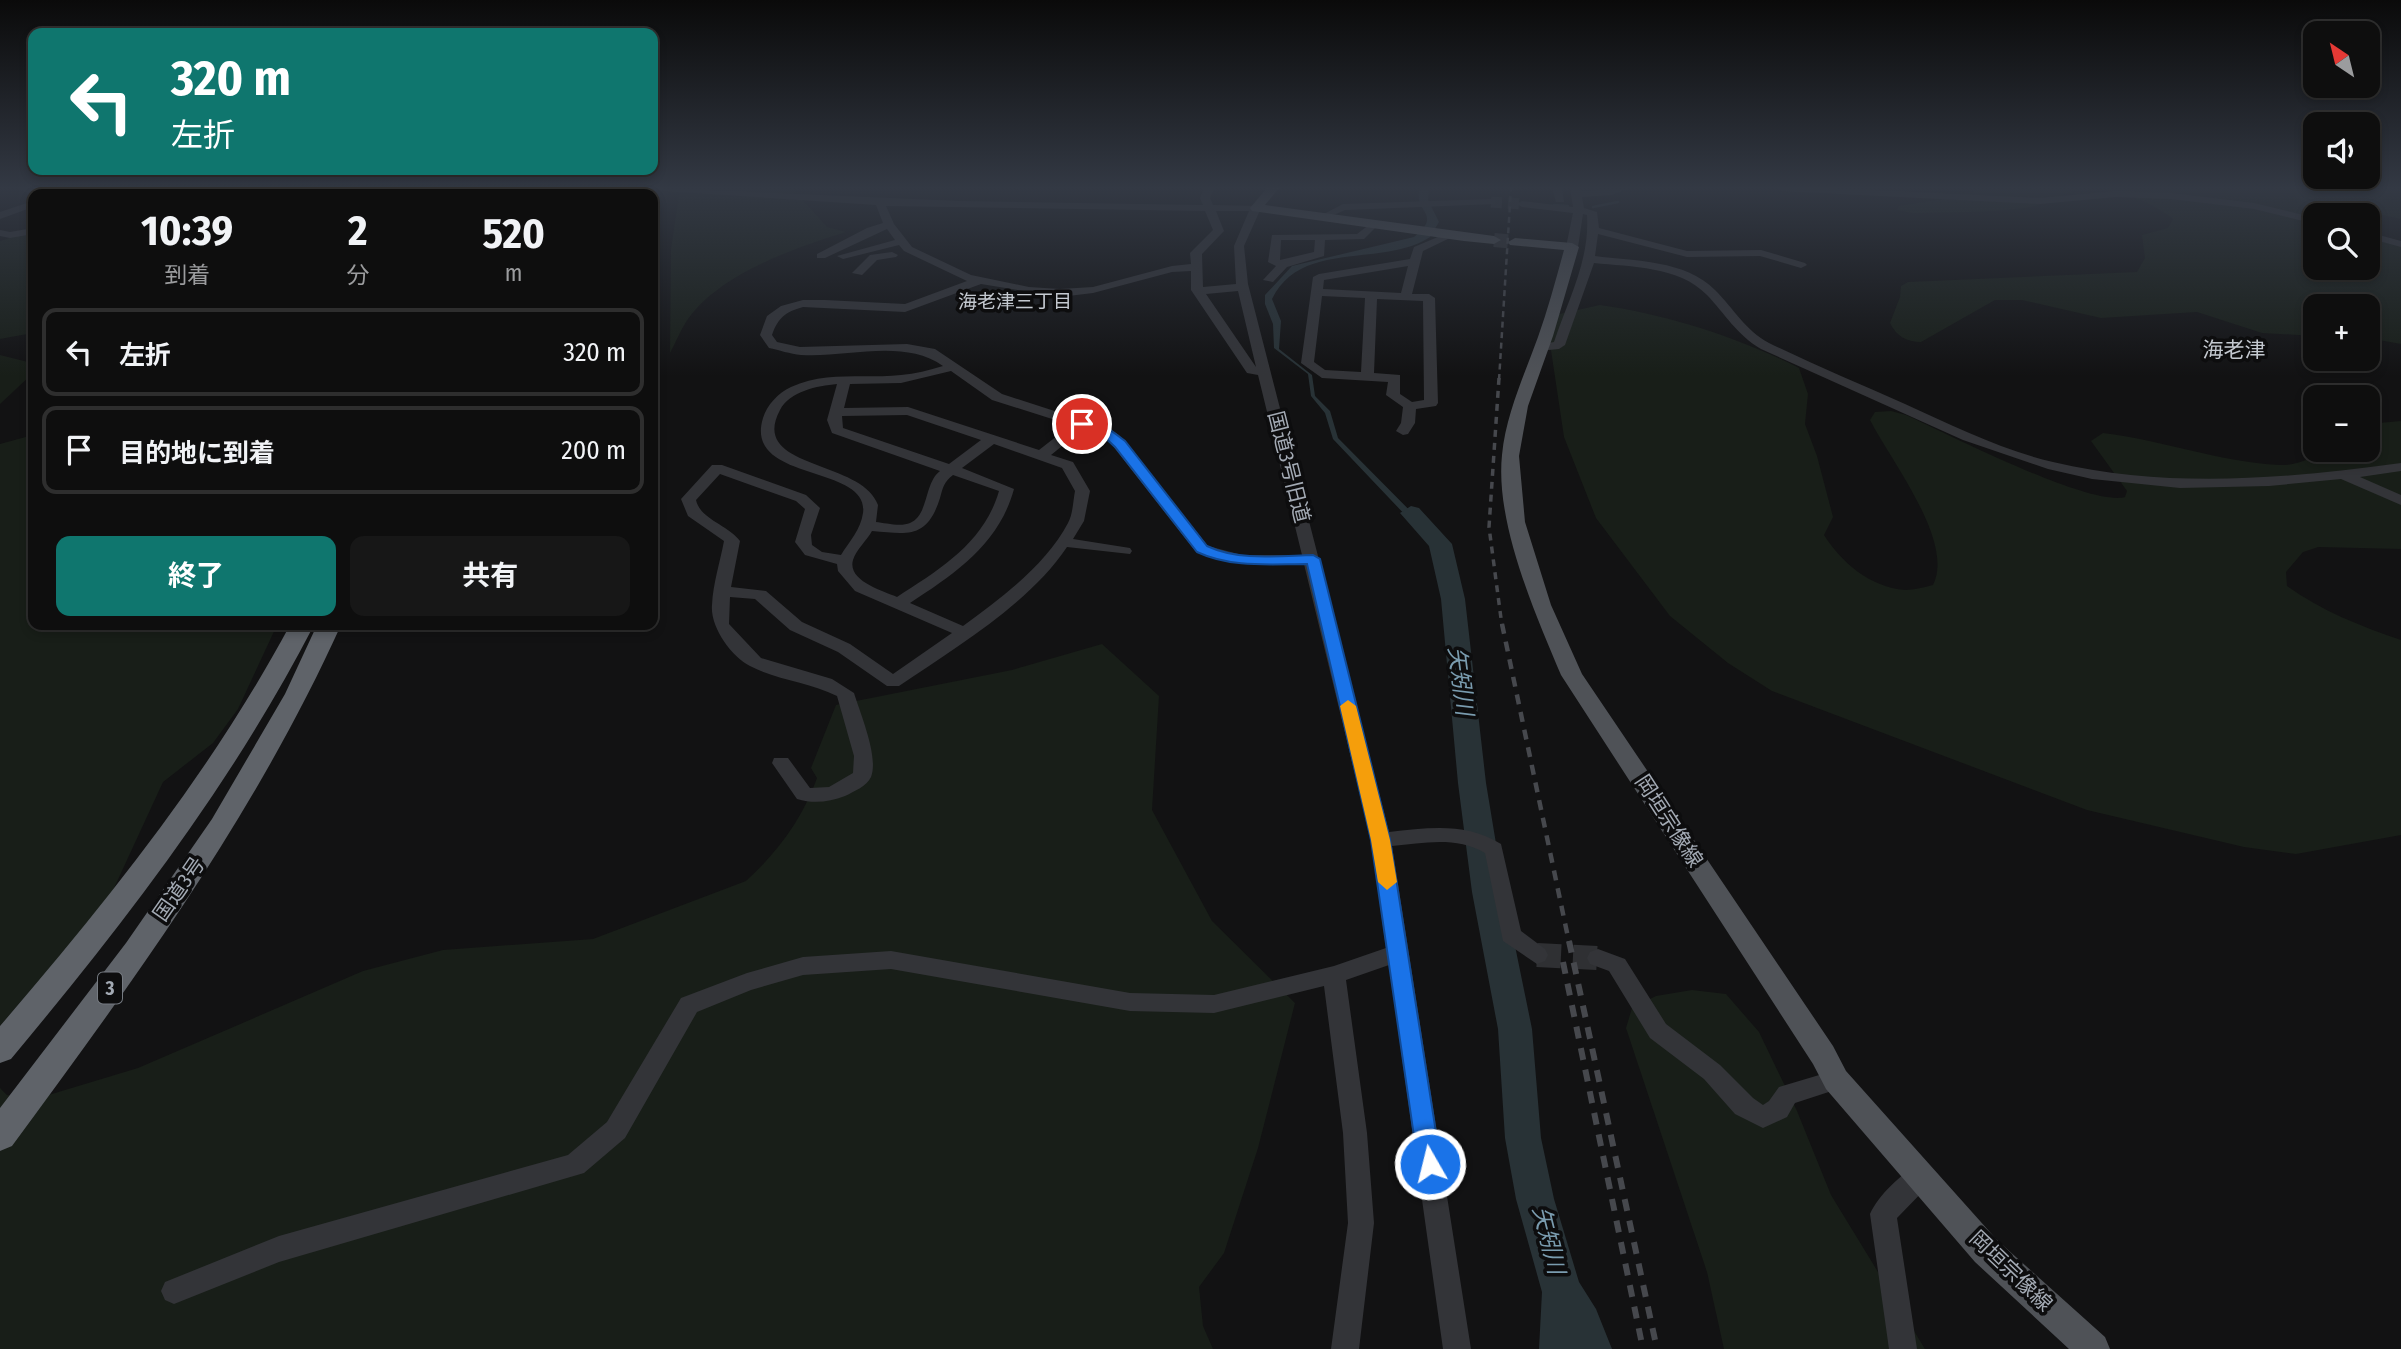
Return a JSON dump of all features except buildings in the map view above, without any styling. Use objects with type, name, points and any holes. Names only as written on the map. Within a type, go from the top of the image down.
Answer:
[{"type":"highway","name":"国道3号","points":[[0,1049],[157,860],[250,722],[299,630]]},
{"type":"highway","name":"国道3号","points":[[0,1135],[119,976],[214,838],[285,720],[327,630]]},
{"type":"main road","points":[[1568,251],[1580,253]]},
{"type":"main road","name":"岡垣宗像線","points":[[1580,253],[1520,406],[1510,456],[1516,522],[1541,605],[1573,675],[1823,1055],[1836,1080],[1986,1251],[2094,1349]]},
{"type":"street","points":[[821,256],[831,251]]},
{"type":"street","points":[[843,256],[874,251]]},
{"type":"street","points":[[858,273],[874,257],[890,251]]},
{"type":"street","points":[[914,251],[960,275],[1029,290],[1060,293],[1117,286],[1172,269],[1195,267]]},
{"type":"street","points":[[1198,251],[1195,267],[1198,291],[1252,370],[1264,373]]},
{"type":"street","name":"国道3号旧道","points":[[1239,251],[1243,287],[1381,840],[1457,1349]]},
{"type":"street","points":[[1275,251],[1274,262],[1283,265]]},
{"type":"street","points":[[1269,280],[1283,265],[1320,254],[1320,251]]},
{"type":"street","points":[[1406,296],[1417,251]]},
{"type":"street","points":[[1675,251],[1687,254],[1761,253],[1801,265]]},
{"type":"street","points":[[1580,253],[1693,278],[1703,285],[1729,319],[1762,345],[1966,437],[2033,460],[2109,477],[2193,484],[2266,484],[2401,467]]},
{"type":"street","points":[[1317,292],[1429,298],[1431,403],[1410,406],[1393,395],[1395,378],[1322,374],[1307,363],[1319,277],[1414,262]]},
{"type":"street","points":[[981,280],[906,308],[881,310],[822,302],[801,305],[776,314],[766,327],[767,341],[787,350],[920,349],[931,352],[997,397],[1105,432],[1120,444],[1202,549],[1218,556],[1245,560],[1313,559]]},
{"type":"street","points":[[1198,291],[1243,287]]},
{"type":"street","points":[[1367,376],[1371,294]]},
{"type":"street","points":[[952,367],[899,379],[808,385],[780,399],[768,423],[767,439],[790,460],[859,488],[869,498],[872,510],[866,526],[845,560],[846,571],[861,588],[963,632]]},
{"type":"street","points":[[844,381],[836,412],[837,430],[1007,489],[996,523],[977,546],[898,604]]},
{"type":"street","points":[[1403,431],[1408,423],[1410,406]]},
{"type":"street","points":[[723,592],[760,595],[785,619],[844,648],[893,682],[1023,588],[1048,564],[1065,542],[1081,506],[1083,488],[1080,478],[1068,465],[1043,454],[908,411],[836,412]]},
{"type":"street","points":[[1043,454],[1082,424]]},
{"type":"street","points":[[866,526],[909,529],[918,524],[927,514],[938,479],[992,439]]},
{"type":"street","points":[[781,763],[804,794],[817,797],[850,786],[862,776],[863,756],[850,707],[845,693],[825,683],[755,662],[728,635],[721,624],[723,592],[732,541],[728,534],[688,506],[693,491],[717,468],[809,503],[813,508],[802,539],[804,544],[821,557],[845,560]]},
{"type":"street","points":[[2344,475],[2401,501]]},
{"type":"street","points":[[1065,542],[1124,551]]},
{"type":"street","points":[[1381,840],[1465,834],[1480,838],[1494,849],[1511,935],[1537,955]]},
{"type":"street","points":[[174,1291],[279,1249],[575,1165],[616,1129],[689,1005],[747,982],[803,966],[891,960],[1129,1002],[1214,1004],[1334,975],[1398,953]]},
{"type":"street","points":[[1598,958],[1617,965],[1658,1031],[1712,1072],[1744,1106],[1763,1117],[1778,1110],[1787,1095],[1836,1080]]},
{"type":"street","points":[[1334,975],[1355,1133],[1361,1223],[1345,1349]]},
{"type":"street","points":[[1903,1349],[1883,1214],[1921,1176]]},
{"type":"shaded area","points":[[0,251],[28,251],[28,334],[0,339]]},
{"type":"shaded area","points":[[671,251],[792,251],[738,276],[702,303],[688,319],[670,353]]},
{"type":"shaded area","points":[[1355,251],[1390,251],[1322,261],[1302,268],[1285,280],[1272,299],[1281,321],[1279,349],[1312,375],[1315,396],[1330,411],[1338,438],[1439,540],[1428,539],[1333,439],[1325,413],[1311,396],[1308,374],[1274,348],[1273,324],[1265,304],[1265,295],[1292,266]]},
{"type":"shaded area","points":[[2144,251],[2303,251],[2303,280],[2380,280],[2380,251],[2401,251],[2401,344],[2380,340],[2380,294],[2303,294],[2303,335],[2262,333],[2197,312],[2101,318],[2022,300],[1995,300],[1921,342],[1902,337],[1890,323],[1900,297],[1901,286],[1908,282],[2137,272],[2145,258]]},
{"type":"shaded area","points":[[1600,305],[1651,314],[1752,347],[1799,368],[1808,394],[1805,424],[1817,456],[1833,517],[1824,535],[1839,555],[1858,572],[1880,584],[1905,590],[1933,585],[1937,567],[1935,547],[1918,502],[1870,420],[1875,412],[1891,411],[1906,415],[2050,480],[2107,497],[2125,497],[2127,491],[2091,441],[2103,433],[2257,463],[2287,465],[2303,461],[2380,462],[2380,423],[2401,421],[2401,549],[2318,547],[2303,552],[2286,572],[2287,586],[2314,603],[2401,640],[2401,835],[2296,854],[2244,847],[2087,810],[1772,691],[1728,663],[1670,616],[1596,518],[1564,437],[1546,317]]},
{"type":"shaded area","points":[[0,355],[28,362],[28,378],[0,404]]},
{"type":"shaded area","points":[[28,436],[28,630],[275,630],[238,709],[213,743],[163,782],[109,899],[0,1026],[0,444]]},
{"type":"shaded area","points":[[1102,644],[1159,696],[1152,810],[1212,921],[1295,1003],[1258,1148],[1224,1253],[1199,1287],[1203,1326],[1213,1349],[0,1349],[0,1088],[7,1095],[32,1100],[138,1068],[363,971],[443,950],[593,939],[746,881],[768,859],[797,821],[817,778],[811,768],[836,705],[1012,670]]},
{"type":"shaded area","points":[[1692,990],[1726,994],[1759,1032],[1797,1111],[1831,1195],[1925,1349],[1724,1349],[1707,1272],[1626,1028],[1632,1008],[1656,996]]},
{"type":"waterway","name":"矢矧川","points":[[1411,513],[1440,544],[1453,599],[1472,783],[1488,892],[1515,1029],[1523,1138],[1535,1199],[1562,1292]]},
{"type":"waterway","name":"矢矧川","points":[[1560,1349],[1562,1292]]},
{"type":"waterway","points":[[1562,1292],[1582,1323],[1591,1349]]},
{"type":"tunnel","points":[[1537,955],[1598,958]]},
{"type":"railway","points":[[1499,380],[1507,251]]},
{"type":"railway","points":[[1499,378],[1489,527],[1502,626]]},
{"type":"railway","points":[[1502,624],[1569,942]]},
{"type":"railway","points":[[1569,941],[1657,1349]]},
{"type":"railway","points":[[1563,962],[1643,1349]]},
{"type":"slow traffic","points":[[1348,706],[1381,840],[1387,882]]},
{"type":"district","name":"海老津三丁目","points":[[1015,301]]},
{"type":"district","name":"海老津","points":[[2234,350]]},
{"type":"route","points":[[1082,424],[1105,432],[1120,444],[1189,536],[1202,549],[1218,556],[1245,560],[1313,559],[1381,840],[1430,1164]]}]
